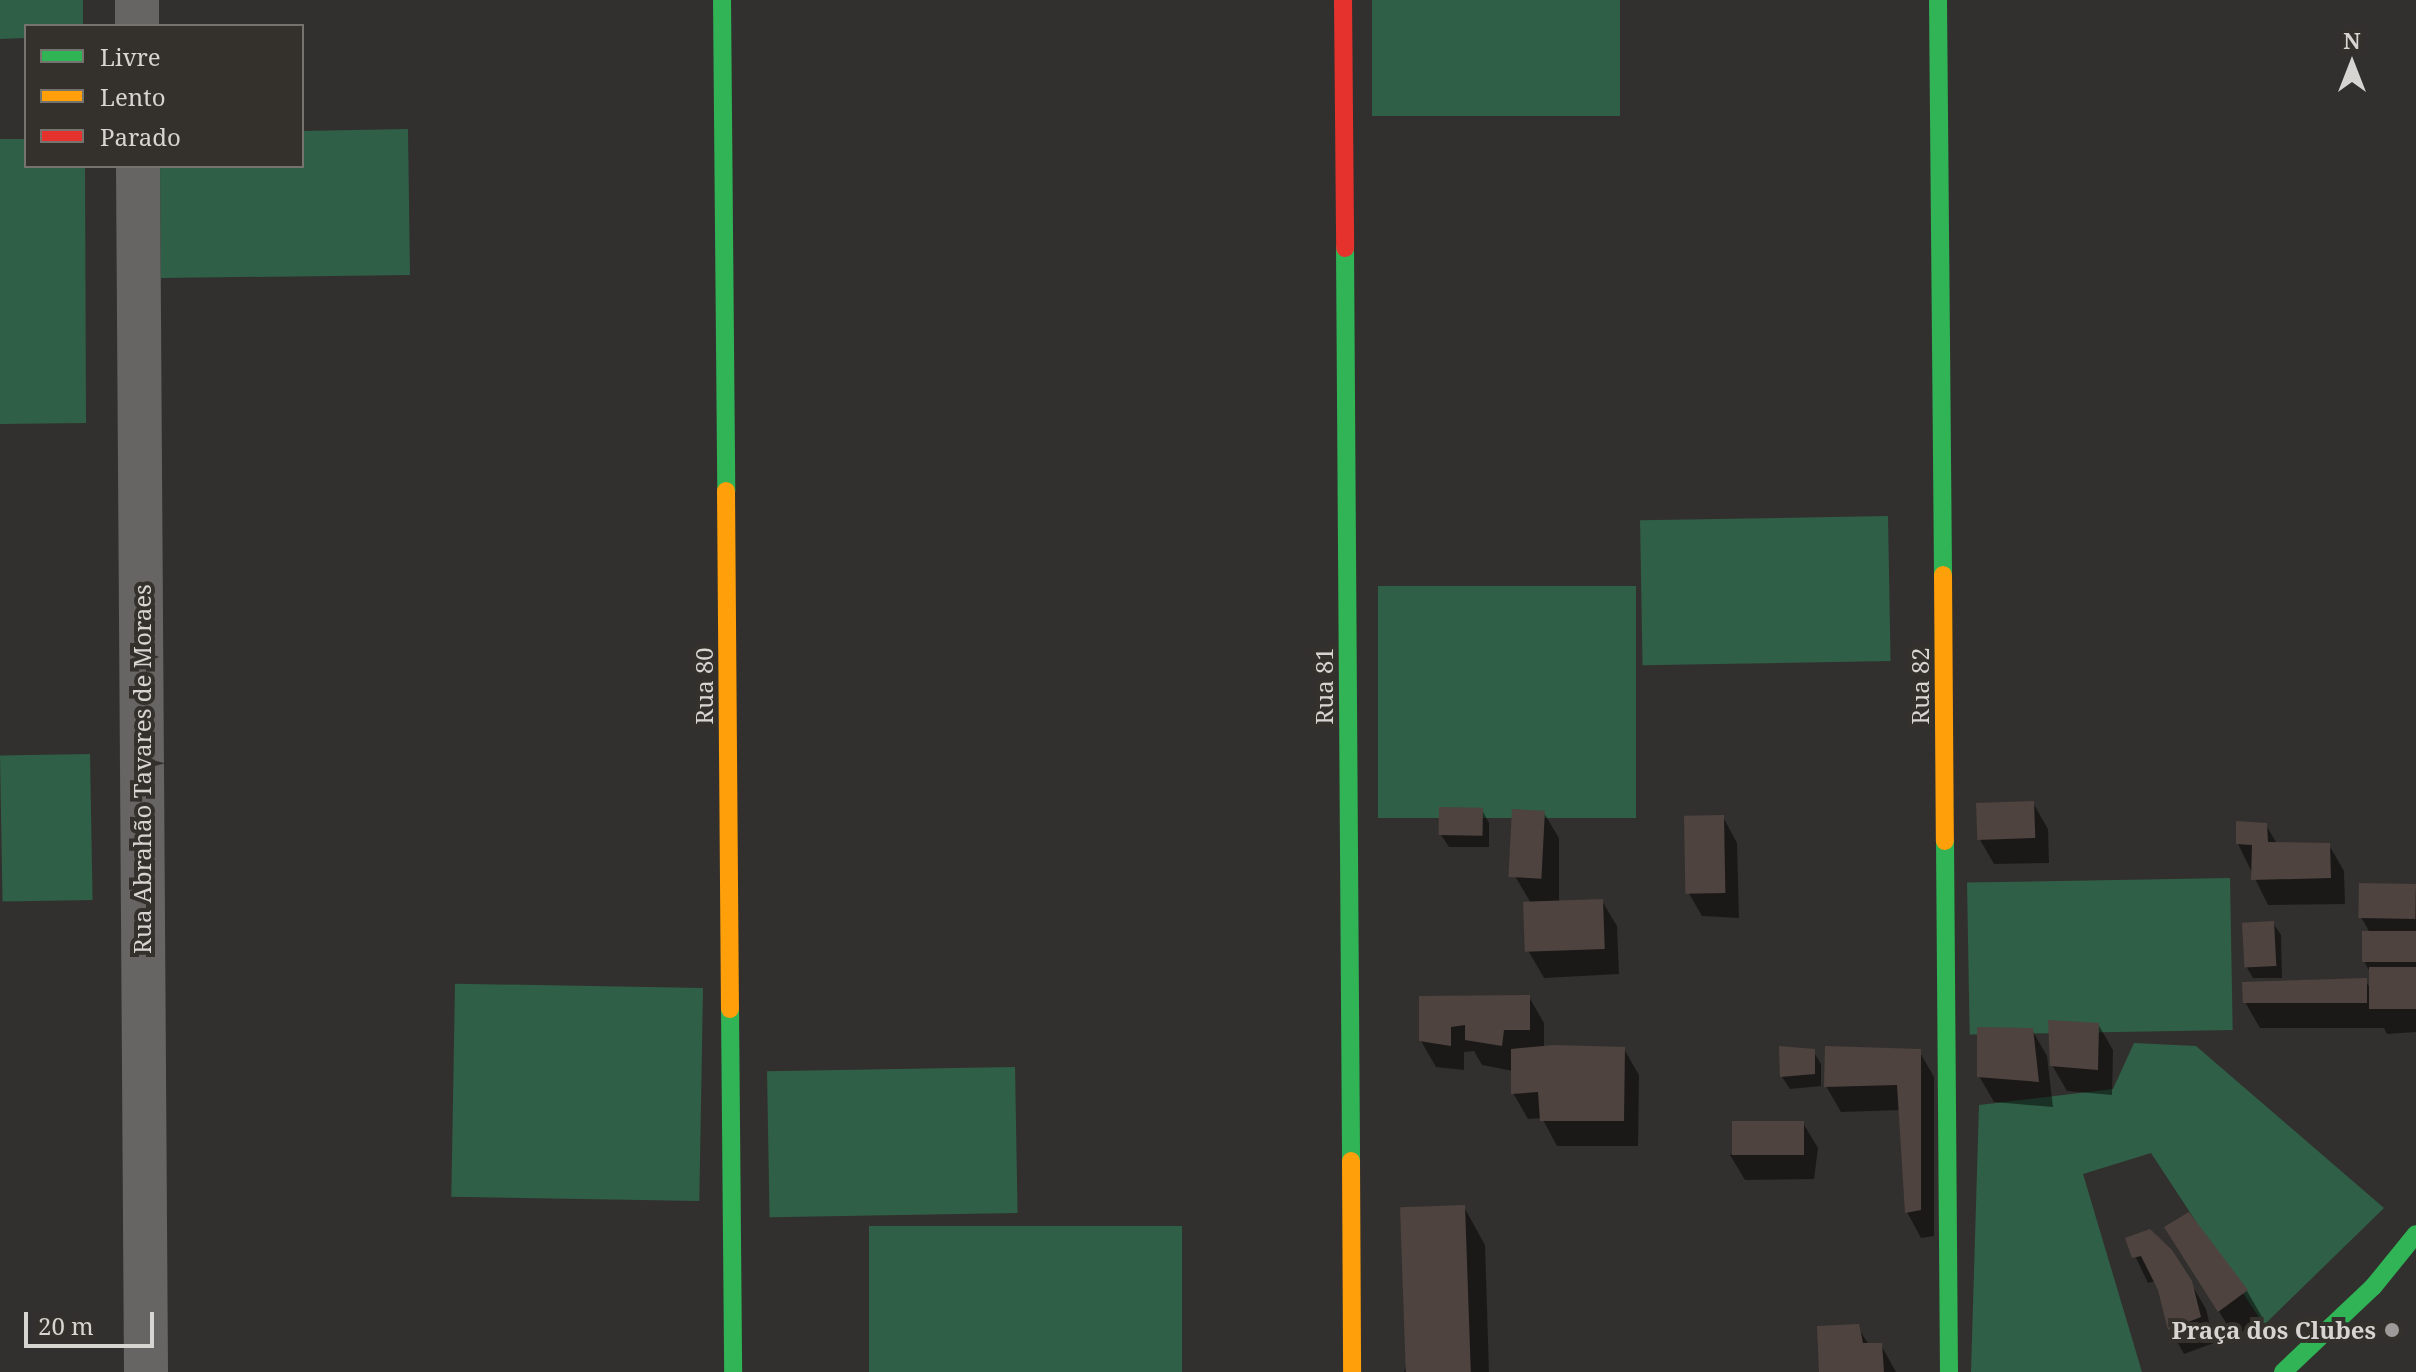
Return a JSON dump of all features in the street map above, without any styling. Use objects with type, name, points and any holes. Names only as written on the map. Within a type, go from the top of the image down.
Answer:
[{"type":"street","points":[[137,0],[137,24]]},
{"type":"street","name":"Rua 80","points":[[722,0],[733,1372]]},
{"type":"street","name":"Rua 81","points":[[1343,0],[1352,1372]]},
{"type":"street","name":"Rua 82","points":[[1938,0],[1949,1372]]},
{"type":"street","name":"Rua Abrahão Tavares de Moraes","points":[[138,168],[146,1372]]},
{"type":"street","points":[[2283,1372],[2373,1287],[2416,1234]]},
{"type":"green space","points":[[0,0],[83,0],[83,24],[24,24],[24,38],[0,39]]},
{"type":"green space","points":[[1372,0],[1620,0],[1620,116],[1372,116]]},
{"type":"green space","points":[[408,129],[410,275],[161,278],[160,168],[304,168],[304,131]]},
{"type":"green space","points":[[0,139],[24,139],[24,168],[85,168],[86,423],[0,424]]},
{"type":"green space","points":[[1888,516],[1891,661],[1643,665],[1640,520]]},
{"type":"green space","points":[[1378,586],[1636,586],[1636,818],[1378,818]]},
{"type":"green space","points":[[90,754],[93,900],[3,902],[0,756]]},
{"type":"green space","points":[[2230,878],[2233,1030],[1970,1035],[1967,883]]},
{"type":"green space","points":[[455,984],[703,988],[699,1201],[451,1197]]},
{"type":"green space","points":[[2134,1043],[2196,1046],[2384,1208],[2264,1325],[2151,1153],[2083,1174],[2142,1372],[1971,1372],[1979,1105],[2113,1089]]},
{"type":"green space","points":[[1015,1067],[1018,1213],[770,1217],[767,1071]]},
{"type":"green space","points":[[869,1226],[1182,1226],[1182,1372],[869,1372]]},
{"type":"building","points":[[2034,801],[2035,838],[1977,840],[1976,803]]},
{"type":"building","points":[[1439,807],[1483,808],[1483,836],[1439,835]]},
{"type":"building","points":[[1512,809],[1545,811],[1541,879],[1508,877]]},
{"type":"building","points":[[1724,815],[1725,893],[1685,894],[1684,816]]},
{"type":"building","points":[[2236,821],[2267,823],[2268,842],[2330,843],[2331,878],[2251,880],[2252,845],[2236,844]]},
{"type":"building","points":[[2359,883],[2416,884],[2415,919],[2358,918]]},
{"type":"building","points":[[1603,899],[1605,949],[1525,952],[1523,902]]},
{"type":"building","points":[[2274,921],[2276,966],[2244,968],[2242,923]]},
{"type":"building","points":[[2362,931],[2416,931],[2416,962],[2362,962]]},
{"type":"building","points":[[2369,967],[2416,967],[2416,1009],[2369,1009]]},
{"type":"building","points":[[2367,978],[2367,1003],[2243,1003],[2242,982]]},
{"type":"building","points":[[1530,995],[1530,1030],[1504,1030],[1502,1046],[1465,1040],[1465,1025],[1451,1027],[1451,1046],[1419,1041],[1419,996]]},
{"type":"building","points":[[2048,1020],[2099,1023],[2098,1070],[2050,1066]]},
{"type":"building","points":[[1977,1027],[2033,1028],[2039,1082],[1977,1077]]},
{"type":"building","points":[[1554,1045],[1625,1047],[1624,1121],[1540,1121],[1538,1092],[1511,1094],[1511,1049]]},
{"type":"building","points":[[1779,1046],[1815,1049],[1815,1074],[1780,1077]]},
{"type":"building","points":[[1825,1046],[1921,1049],[1921,1210],[1905,1213],[1897,1085],[1824,1087]]},
{"type":"building","points":[[1732,1121],[1804,1121],[1804,1155],[1732,1155]]},
{"type":"building","points":[[1465,1205],[1471,1372],[1406,1372],[1400,1207]]},
{"type":"building","points":[[2189,1212],[2248,1290],[2218,1312],[2164,1227]]},
{"type":"building","points":[[2150,1229],[2172,1250],[2192,1281],[2201,1317],[2168,1330],[2158,1290],[2141,1256],[2132,1258],[2125,1238]]},
{"type":"building","points":[[1859,1324],[1863,1343],[1882,1343],[1884,1372],[1819,1372],[1817,1326]]},
{"type":"traffic: fast","points":[[722,0],[726,491]]},
{"type":"traffic: fast","points":[[1938,0],[1943,575]]},
{"type":"traffic: fast","points":[[1345,248],[1351,1161]]},
{"type":"traffic: fast","points":[[1945,841],[1949,1372]]},
{"type":"traffic: fast","points":[[730,1009],[733,1372]]},
{"type":"traffic: fast","points":[[2283,1372],[2373,1287],[2416,1234]]},
{"type":"traffic: slow","points":[[726,491],[730,1009]]},
{"type":"traffic: slow","points":[[1943,575],[1945,841]]},
{"type":"traffic: slow","points":[[1351,1161],[1352,1372]]},
{"type":"traffic: jam","points":[[1343,0],[1345,248]]},
{"type":"place","name":"Praça dos Clubes","points":[[2392,1330]]}]
